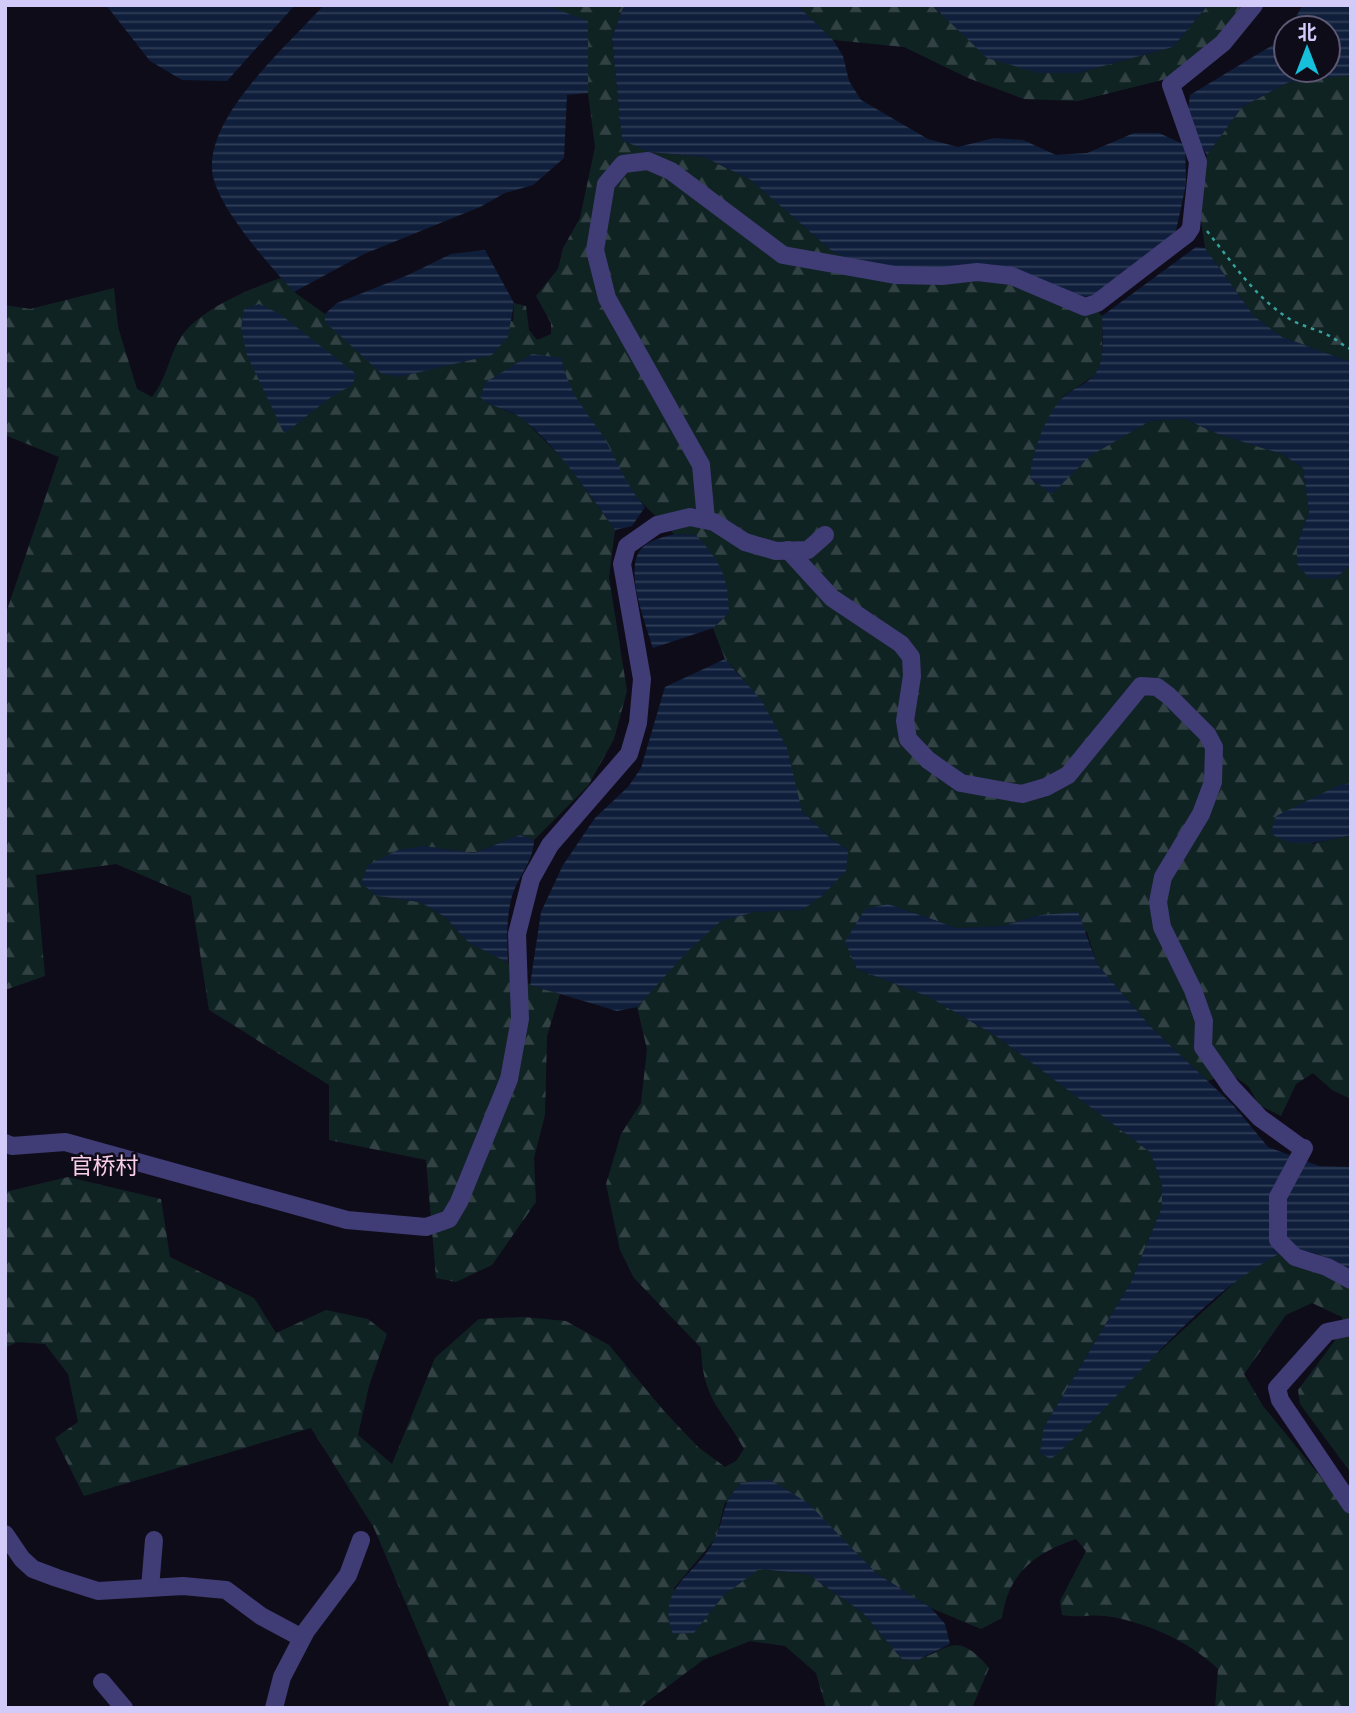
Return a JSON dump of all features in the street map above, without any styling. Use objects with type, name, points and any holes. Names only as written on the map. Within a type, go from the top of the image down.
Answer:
[{"type":"street","points":[[706,520],[701,465],[607,298],[595,250],[606,184],[623,164],[648,161],[671,171],[783,255],[895,275],[942,276],[977,272],[1012,276],[1085,307],[1097,303],[1187,234],[1194,214],[1192,197],[1198,162],[1171,85],[1223,43],[1254,5]]},
{"type":"street","points":[[5,1143],[12,1146],[65,1142],[347,1220],[426,1227],[449,1219],[459,1202],[509,1079],[520,1019],[517,934],[531,879],[550,845],[629,754],[638,723],[642,679],[622,564],[627,546],[657,525],[690,517],[714,522],[745,542],[776,551],[808,550],[825,535]]},
{"type":"street","points":[[788,550],[832,598],[901,644],[911,657],[912,676],[905,720],[908,739],[928,760],[961,783],[1022,794],[1046,787],[1068,775],[1141,686],[1157,687],[1206,734],[1214,747],[1213,782],[1201,814],[1163,877],[1158,902],[1162,927],[1193,990],[1204,1021],[1203,1047],[1231,1087],[1260,1118],[1304,1148],[1278,1197],[1278,1240],[1295,1257],[1327,1267],[1351,1280]]},
{"type":"street","points":[[1351,1327],[1327,1332],[1277,1388],[1280,1400],[1351,1505]]},
{"type":"street","points":[[5,1534],[22,1559],[33,1569],[57,1578],[97,1591],[183,1586],[226,1590],[261,1616],[302,1638]]},
{"type":"street","points":[[150,1588],[154,1540]]},
{"type":"street","points":[[274,1708],[282,1677],[302,1638],[348,1575],[361,1540]]},
{"type":"street","points":[[102,1682],[124,1708]]},
{"type":"path","points":[[1194,214],[1260,297],[1288,318],[1310,330],[1332,337],[1340,345],[1351,349]]},
{"type":"green space","points":[[543,5],[628,5],[623,8],[612,38],[622,140],[649,152],[704,157],[751,180],[834,253],[1054,288],[1084,297],[1102,316],[1102,355],[1097,374],[1063,396],[1030,478],[1051,493],[1089,456],[1150,421],[1185,419],[1218,434],[1282,454],[1303,468],[1309,512],[1297,545],[1336,578],[1351,564],[1351,783],[1339,785],[1312,844],[1351,835],[1351,1099],[1332,1090],[1313,1073],[1296,1084],[1281,1116],[1259,1105],[1249,1087],[1230,1073],[1208,1081],[1151,1027],[1097,964],[1087,932],[1040,915],[1003,926],[957,928],[888,904],[857,969],[929,997],[996,1036],[1150,1152],[1162,1184],[1162,1207],[1131,1282],[1044,1427],[1158,1353],[1243,1275],[1285,1250],[1325,1255],[1351,1271],[1351,1473],[1300,1404],[1298,1390],[1343,1330],[1342,1317],[1312,1303],[1286,1315],[1244,1374],[1263,1406],[1351,1514],[1351,1708],[1215,1708],[1218,1669],[1194,1650],[1166,1634],[1121,1619],[1062,1615],[1060,1601],[1086,1551],[1076,1539],[1048,1551],[1026,1567],[1010,1589],[1002,1618],[981,1629],[931,1608],[876,1573],[850,1549],[725,1502],[716,1538],[674,1588],[694,1633],[723,1596],[758,1569],[808,1574],[863,1613],[902,1659],[916,1659],[955,1645],[975,1654],[989,1668],[972,1708],[826,1708],[816,1673],[785,1646],[750,1641],[703,1660],[639,1708],[450,1708],[374,1528],[311,1428],[84,1496],[55,1438],[78,1422],[68,1374],[45,1344],[17,1342],[5,1348],[5,1192],[68,1177],[161,1199],[170,1257],[254,1298],[276,1333],[326,1310],[368,1319],[387,1334],[369,1386],[358,1435],[392,1464],[435,1358],[479,1319],[523,1317],[566,1321],[609,1345],[698,1447],[725,1467],[736,1461],[744,1449],[709,1392],[702,1366],[701,1348],[634,1278],[620,1250],[606,1184],[621,1134],[641,1103],[647,1049],[637,1007],[689,948],[721,921],[750,913],[802,910],[848,850],[830,838],[802,811],[793,782],[741,676],[725,659],[713,628],[729,613],[696,535],[674,534],[631,492],[601,434],[581,410],[566,381],[561,358],[487,403],[521,417],[566,462],[615,530],[609,577],[627,691],[614,739],[588,786],[534,840],[520,835],[474,853],[423,846],[377,896],[420,902],[445,917],[468,942],[508,963],[530,985],[560,994],[547,1036],[545,1115],[534,1158],[536,1202],[492,1265],[456,1282],[436,1278],[426,1160],[329,1140],[329,1085],[209,1010],[191,896],[116,864],[36,875],[45,976],[5,990],[5,616],[59,457],[5,435],[5,305],[30,309],[114,288],[118,327],[137,389],[152,397],[180,339],[198,319],[225,302],[281,278],[294,292],[325,314],[326,323],[513,321],[514,303],[526,306],[529,330],[537,340],[551,334],[551,323],[536,296],[558,269],[563,248],[580,218],[595,147],[588,93]]},
{"type":"green space","points":[[797,5],[932,5],[939,13],[1078,73],[1173,47],[1208,5],[1241,5],[1225,35],[1182,75],[1078,101],[1024,99],[968,78],[904,47],[833,40]]},
{"type":"green space","points":[[1342,75],[1351,75],[1351,362],[1282,337],[1254,316],[1205,248],[1198,199],[1207,155],[1242,107],[1285,84],[1342,84]]},
{"type":"water","points":[[106,5],[295,5],[227,81],[182,80],[150,61]]},
{"type":"water","points":[[324,5],[546,5],[588,21],[588,93],[567,95],[564,158],[533,185],[505,193],[480,207],[364,254],[294,292],[258,251],[222,199],[212,169],[214,148],[223,125],[253,81]]},
{"type":"water","points":[[628,5],[797,5],[833,40],[843,56],[849,81],[861,100],[928,139],[958,147],[994,138],[1023,140],[1056,155],[1087,153],[1134,133],[1159,133],[1185,145],[1186,184],[1176,231],[1102,294],[1084,297],[1054,288],[876,268],[834,253],[751,180],[704,157],[649,152],[622,140],[612,38],[623,8]]},
{"type":"water","points":[[932,5],[1208,5],[1173,47],[1078,73],[1038,73],[987,58]]},
{"type":"water","points":[[1303,5],[1351,5],[1351,75],[1342,76],[1342,14],[1298,14]]},
{"type":"water","points":[[1272,46],[1272,84],[1285,84],[1242,107],[1207,155],[1186,122],[1190,95]]},
{"type":"water","points":[[1196,247],[1205,248],[1254,316],[1282,337],[1351,362],[1351,564],[1336,578],[1310,579],[1297,564],[1297,545],[1309,512],[1303,468],[1282,454],[1218,434],[1185,419],[1150,421],[1090,456],[1052,494],[1030,478],[1037,445],[1053,410],[1067,394],[1095,375],[1100,365],[1102,316]]},
{"type":"water","points":[[485,250],[514,303],[508,337],[492,355],[399,377],[382,374],[325,322],[325,314],[337,303],[408,275],[451,254]]},
{"type":"water","points":[[259,304],[280,314],[356,374],[352,386],[334,395],[284,433],[247,355],[241,328],[244,309]]},
{"type":"water","points":[[532,354],[561,358],[577,398],[645,507],[632,526],[615,530],[573,472],[537,432],[519,416],[480,397],[486,382]]},
{"type":"water","points":[[674,534],[696,535],[712,554],[725,579],[729,613],[713,628],[653,648],[635,581],[637,556],[646,545]]},
{"type":"water","points":[[725,659],[762,701],[787,748],[802,811],[830,838],[848,850],[846,871],[822,896],[802,910],[755,912],[721,921],[688,951],[637,1007],[617,1011],[530,985],[541,912],[563,865],[595,818],[628,787],[641,768],[665,687]]},
{"type":"water","points":[[1351,783],[1351,835],[1320,842],[1299,843],[1289,842],[1271,833],[1276,816],[1339,785]]},
{"type":"water","points":[[520,835],[534,840],[529,861],[510,904],[507,930],[508,963],[468,942],[445,917],[420,902],[377,896],[361,883],[368,865],[398,850],[423,846],[474,853]]},
{"type":"water","points":[[888,904],[957,928],[1003,926],[1040,915],[1078,912],[1097,964],[1151,1027],[1234,1106],[1268,1147],[1319,1166],[1351,1167],[1351,1271],[1312,1252],[1295,1250],[1279,1254],[1237,1281],[1208,1304],[1051,1459],[1040,1453],[1044,1427],[1131,1282],[1162,1207],[1162,1184],[1150,1152],[996,1036],[929,997],[857,969],[845,942],[865,909]]},
{"type":"water","points":[[769,1479],[808,1503],[876,1573],[931,1608],[945,1624],[950,1644],[916,1661],[902,1659],[863,1613],[808,1574],[759,1569],[723,1596],[694,1633],[673,1634],[669,1617],[674,1591],[709,1549],[730,1498],[741,1483]]},
{"type":"district","name":"官桥村","points":[[104,1165]]}]
